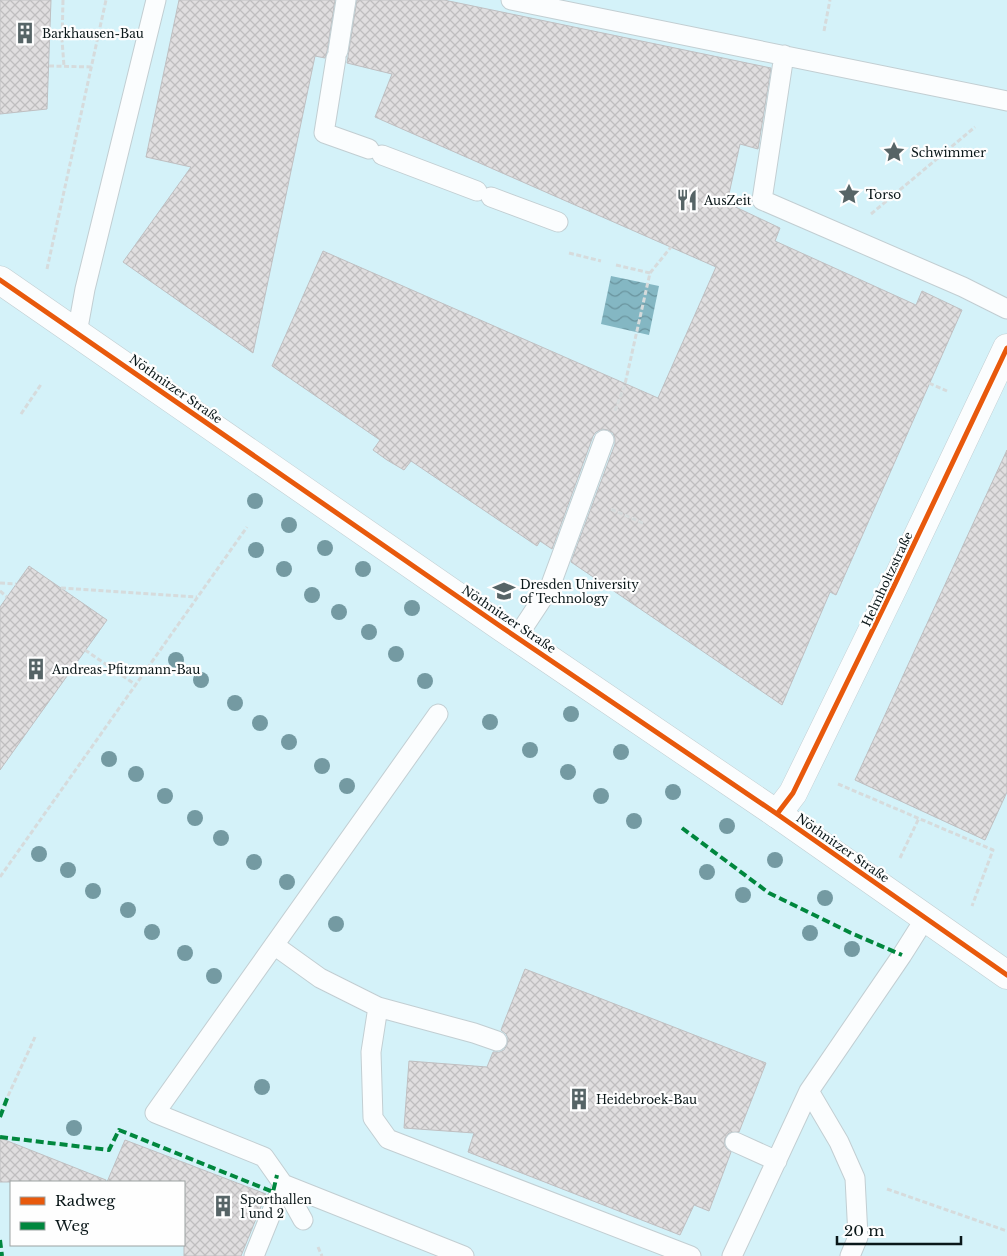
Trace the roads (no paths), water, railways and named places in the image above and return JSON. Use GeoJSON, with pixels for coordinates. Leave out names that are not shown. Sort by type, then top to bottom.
{"type":"FeatureCollection","features":[{"type":"Feature","properties":{"kind":"street","name":"Nöthnitzer Straße"},"geometry":{"type":"LineString","coordinates":[[0,280],[1006,972]]}},
{"type":"Feature","properties":{"kind":"street","name":"Helmholtzstraße"},"geometry":{"type":"LineString","coordinates":[[778,814],[793,793],[867,643],[1007,348]]}},
{"type":"Feature","properties":{"kind":"lane"},"geometry":{"type":"LineString","coordinates":[[77,333],[85,288],[156,0]]}},
{"type":"Feature","properties":{"kind":"lane"},"geometry":{"type":"LineString","coordinates":[[346,0],[324,133],[558,222]]}},
{"type":"Feature","properties":{"kind":"lane"},"geometry":{"type":"LineString","coordinates":[[511,0],[1007,101]]}},
{"type":"Feature","properties":{"kind":"lane"},"geometry":{"type":"LineString","coordinates":[[784,55],[762,200],[963,287],[1007,309]]}},
{"type":"Feature","properties":{"kind":"lane"},"geometry":{"type":"LineString","coordinates":[[517,637],[550,587],[604,440]]}},
{"type":"Feature","properties":{"kind":"lane"},"geometry":{"type":"LineString","coordinates":[[303,1220],[283,1184],[264,1157],[155,1113],[438,714]]}},
{"type":"Feature","properties":{"kind":"lane"},"geometry":{"type":"LineString","coordinates":[[732,1256],[809,1091],[926,917]]}},
{"type":"Feature","properties":{"kind":"lane"},"geometry":{"type":"LineString","coordinates":[[274,945],[320,978],[378,1007],[497,1040]]}},
{"type":"Feature","properties":{"kind":"lane"},"geometry":{"type":"LineString","coordinates":[[378,1007],[371,1052],[373,1118],[388,1139],[691,1256]]}},
{"type":"Feature","properties":{"kind":"lane"},"geometry":{"type":"LineString","coordinates":[[809,1091],[838,1142],[855,1178],[858,1237],[850,1256]]}},
{"type":"Feature","properties":{"kind":"lane"},"geometry":{"type":"LineString","coordinates":[[735,1142],[777,1161]]}},
{"type":"Feature","properties":{"kind":"lane"},"geometry":{"type":"LineString","coordinates":[[254,1256],[283,1184]]}},
{"type":"Feature","properties":{"kind":"lane"},"geometry":{"type":"LineString","coordinates":[[283,1184],[464,1256]]}},
{"type":"Feature","properties":{"kind":"water"},"geometry":{"type":"Polygon","coordinates":[[[611,276],[659,286],[649,335],[601,324],[611,276]]]}},
{"type":"Feature","properties":{"kind":"place","name":"Barkhausen-Bau"},"geometry":{"type":"Point","coordinates":[25,33]}},
{"type":"Feature","properties":{"kind":"place","name":"Schwimmer"},"geometry":{"type":"Point","coordinates":[894,152]}},
{"type":"Feature","properties":{"kind":"place","name":"Torso"},"geometry":{"type":"Point","coordinates":[849,194]}},
{"type":"Feature","properties":{"kind":"place","name":"AusZeit"},"geometry":{"type":"Point","coordinates":[687,200]}},
{"type":"Feature","properties":{"kind":"place","name":"Dresden University of Technology"},"geometry":{"type":"Point","coordinates":[504,591]}},
{"type":"Feature","properties":{"kind":"place","name":"Andreas-Pfitzmann-Bau"},"geometry":{"type":"Point","coordinates":[36,669]}},
{"type":"Feature","properties":{"kind":"place","name":"Heidebroek-Bau"},"geometry":{"type":"Point","coordinates":[579,1099]}},
{"type":"Feature","properties":{"kind":"place","name":"Sporthallen 1 und 2"},"geometry":{"type":"Point","coordinates":[223,1206]}}]}
